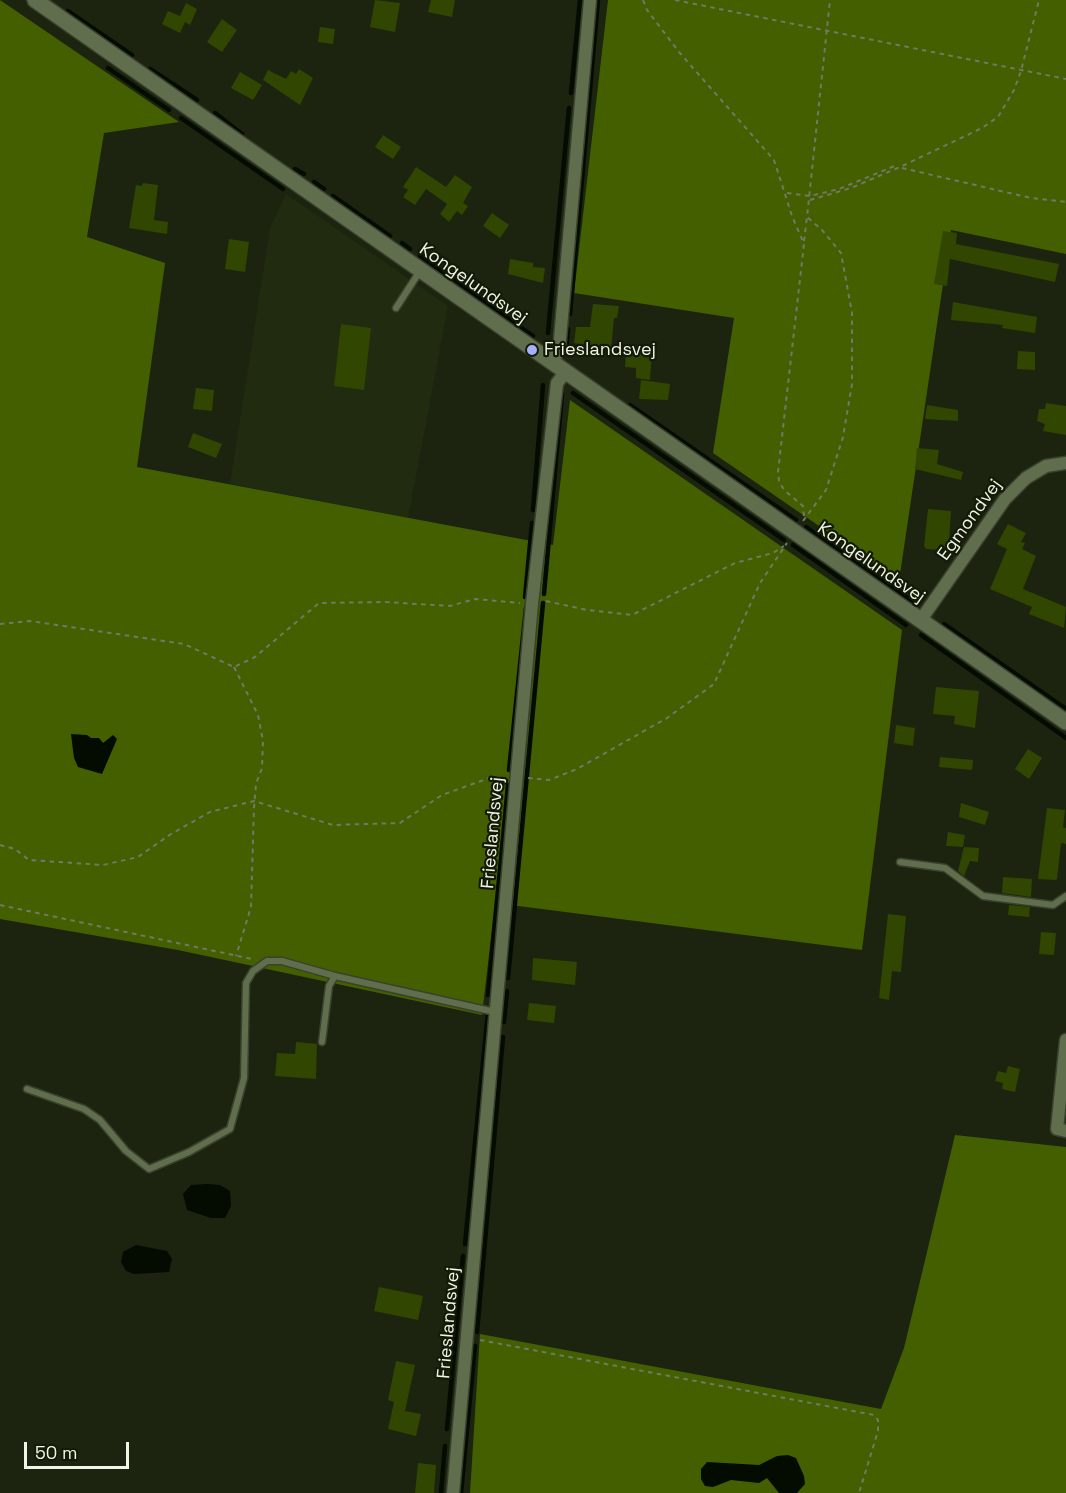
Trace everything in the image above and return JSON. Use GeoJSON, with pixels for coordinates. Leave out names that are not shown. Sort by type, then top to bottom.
{"type":"FeatureCollection","features":[{"type":"Feature","properties":{"kind":"street","name":"Kongelundsvej"},"geometry":{"type":"LineString","coordinates":[[35,0],[1066,722]]}},
{"type":"Feature","properties":{"kind":"street"},"geometry":{"type":"LineString","coordinates":[[551,363],[559,350],[590,0]]}},
{"type":"Feature","properties":{"kind":"street","name":"Frieslandsvej"},"geometry":{"type":"LineString","coordinates":[[453,1493],[532,604],[557,383],[565,373]]}},
{"type":"Feature","properties":{"kind":"street","name":"Egmondvej"},"geometry":{"type":"LineString","coordinates":[[920,621],[1005,499],[1026,478],[1046,466],[1066,463]]}},
{"type":"Feature","properties":{"kind":"street"},"geometry":{"type":"LineString","coordinates":[[1062,1130],[1066,1040]]}},
{"type":"Feature","properties":{"kind":"lane"},"geometry":{"type":"LineString","coordinates":[[396,308],[420,271]]}},
{"type":"Feature","properties":{"kind":"lane"},"geometry":{"type":"LineString","coordinates":[[900,862],[945,868],[983,896],[1053,905],[1066,896]]}},
{"type":"Feature","properties":{"kind":"lane"},"geometry":{"type":"LineString","coordinates":[[27,1089],[84,1109],[100,1120],[126,1151],[149,1169],[189,1152],[230,1129],[244,1078],[246,983],[253,971],[267,961],[282,961],[335,976],[495,1012]]}},
{"type":"Feature","properties":{"kind":"lane"},"geometry":{"type":"LineString","coordinates":[[322,1042],[329,986],[335,976]]}},
{"type":"Feature","properties":{"kind":"path"},"geometry":{"type":"LineString","coordinates":[[643,0],[647,10],[679,52],[774,160],[787,193],[792,216],[804,244]]}},
{"type":"Feature","properties":{"kind":"path"},"geometry":{"type":"LineString","coordinates":[[675,0],[1066,79]]}},
{"type":"Feature","properties":{"kind":"path"},"geometry":{"type":"LineString","coordinates":[[532,779],[549,780],[577,769],[668,718],[714,684],[760,583],[804,518],[803,506],[784,490],[778,472],[810,198],[830,0]]}},
{"type":"Feature","properties":{"kind":"path"},"geometry":{"type":"LineString","coordinates":[[787,193],[810,198],[851,188],[982,128],[998,117],[1014,90],[1021,71],[1039,0]]}},
{"type":"Feature","properties":{"kind":"path"},"geometry":{"type":"LineString","coordinates":[[898,166],[1010,193],[1066,202]]}},
{"type":"Feature","properties":{"kind":"path"},"geometry":{"type":"LineString","coordinates":[[234,667],[255,657],[319,603],[385,602],[450,606],[475,598],[532,604],[552,601],[587,610],[632,615],[735,563],[773,553],[785,546],[826,490],[843,437],[852,384],[852,313],[841,254],[822,230],[807,218]]}},
{"type":"Feature","properties":{"kind":"path"},"geometry":{"type":"LineString","coordinates":[[0,624],[30,621],[184,644],[234,667],[258,715],[263,741],[262,768],[256,784],[254,801],[251,907],[236,956]]}},
{"type":"Feature","properties":{"kind":"path"},"geometry":{"type":"LineString","coordinates":[[0,845],[15,849],[29,860],[103,865],[138,857],[171,834],[210,812],[254,801],[333,825],[400,824],[442,795],[492,777],[516,778]]}},
{"type":"Feature","properties":{"kind":"path"},"geometry":{"type":"LineString","coordinates":[[0,905],[267,961]]}},
{"type":"Feature","properties":{"kind":"path"},"geometry":{"type":"LineString","coordinates":[[466,1337],[874,1414],[878,1420],[878,1431],[859,1493]]}},
{"type":"Feature","properties":{"kind":"shaded area"},"geometry":{"type":"Polygon","coordinates":[[[286,194],[448,306],[408,518],[230,484],[270,228],[286,194]]]}},
{"type":"Feature","properties":{"kind":"shaded area"},"geometry":{"type":"Polygon","coordinates":[[[71,734],[99,738],[103,743],[113,735],[117,739],[102,774],[78,767],[74,758],[71,734]]]}},
{"type":"Feature","properties":{"kind":"shaded area"},"geometry":{"type":"Polygon","coordinates":[[[191,1185],[220,1185],[230,1191],[231,1206],[225,1218],[211,1218],[187,1210],[183,1194],[191,1185]]]}},
{"type":"Feature","properties":{"kind":"shaded area"},"geometry":{"type":"Polygon","coordinates":[[[136,1245],[167,1251],[172,1259],[169,1272],[134,1274],[126,1271],[121,1262],[123,1252],[136,1245]]]}},
{"type":"Feature","properties":{"kind":"shaded area"},"geometry":{"type":"Polygon","coordinates":[[[788,1455],[796,1458],[804,1476],[805,1484],[797,1493],[779,1493],[767,1478],[759,1483],[731,1480],[713,1487],[705,1486],[701,1479],[701,1469],[707,1462],[759,1465],[777,1456],[788,1455]]]}},
{"type":"Feature","properties":{"kind":"green space"},"geometry":{"type":"Polygon","coordinates":[[[0,0],[179,122],[104,133],[87,237],[165,263],[137,467],[553,545],[570,400],[902,630],[862,950],[495,903],[482,1015],[178,950],[0,919],[0,0]]]}},
{"type":"Feature","properties":{"kind":"green space"},"geometry":{"type":"Polygon","coordinates":[[[608,0],[1066,0],[1066,254],[951,230],[899,581],[713,453],[734,318],[574,293],[608,0]]]}},
{"type":"Feature","properties":{"kind":"green space"},"geometry":{"type":"Polygon","coordinates":[[[955,1135],[1066,1147],[1066,1493],[470,1493],[480,1334],[881,1409],[904,1348],[955,1135]]]}},
{"type":"Feature","properties":{"kind":"building"},"geometry":{"type":"Polygon","coordinates":[[[375,0],[400,3],[395,32],[370,27],[375,0]]]}},
{"type":"Feature","properties":{"kind":"building"},"geometry":{"type":"Polygon","coordinates":[[[431,0],[455,0],[452,17],[428,12],[431,0]]]}},
{"type":"Feature","properties":{"kind":"building"},"geometry":{"type":"Polygon","coordinates":[[[186,3],[197,9],[190,25],[185,22],[180,33],[162,24],[168,11],[180,16],[186,3]]]}},
{"type":"Feature","properties":{"kind":"building"},"geometry":{"type":"Polygon","coordinates":[[[222,19],[237,30],[222,52],[207,42],[222,19]]]}},
{"type":"Feature","properties":{"kind":"building"},"geometry":{"type":"Polygon","coordinates":[[[320,27],[335,29],[333,44],[318,42],[320,27]]]}},
{"type":"Feature","properties":{"kind":"building"},"geometry":{"type":"Polygon","coordinates":[[[299,69],[313,78],[300,105],[263,80],[268,70],[286,79],[291,71],[296,74],[299,69]]]}},
{"type":"Feature","properties":{"kind":"building"},"geometry":{"type":"Polygon","coordinates":[[[240,72],[262,85],[253,100],[231,88],[240,72]]]}},
{"type":"Feature","properties":{"kind":"building"},"geometry":{"type":"Polygon","coordinates":[[[383,135],[401,147],[393,159],[375,147],[383,135]]]}},
{"type":"Feature","properties":{"kind":"building"},"geometry":{"type":"Polygon","coordinates":[[[416,167],[446,187],[455,175],[472,187],[463,203],[468,206],[462,215],[457,211],[449,222],[440,214],[447,204],[426,189],[415,205],[403,197],[408,190],[403,187],[416,167]]]}},
{"type":"Feature","properties":{"kind":"building"},"geometry":{"type":"Polygon","coordinates":[[[143,183],[158,185],[154,220],[168,222],[167,234],[129,228],[136,185],[142,186],[143,183]]]}},
{"type":"Feature","properties":{"kind":"building"},"geometry":{"type":"Polygon","coordinates":[[[492,213],[509,225],[500,238],[483,226],[492,213]]]}},
{"type":"Feature","properties":{"kind":"building"},"geometry":{"type":"Polygon","coordinates":[[[943,231],[957,233],[956,244],[1059,264],[1055,282],[950,259],[947,286],[934,284],[943,231]]]}},
{"type":"Feature","properties":{"kind":"building"},"geometry":{"type":"Polygon","coordinates":[[[229,239],[249,242],[245,272],[225,269],[229,239]]]}},
{"type":"Feature","properties":{"kind":"building"},"geometry":{"type":"Polygon","coordinates":[[[510,259],[533,263],[533,267],[545,268],[543,283],[508,274],[510,259]]]}},
{"type":"Feature","properties":{"kind":"building"},"geometry":{"type":"Polygon","coordinates":[[[953,302],[1037,317],[1035,333],[1002,328],[1003,325],[951,320],[953,302]]]}},
{"type":"Feature","properties":{"kind":"building"},"geometry":{"type":"Polygon","coordinates":[[[593,304],[619,306],[617,318],[614,318],[611,349],[574,343],[576,327],[590,327],[593,304]]]}},
{"type":"Feature","properties":{"kind":"building"},"geometry":{"type":"Polygon","coordinates":[[[341,324],[371,328],[364,390],[334,386],[341,324]]]}},
{"type":"Feature","properties":{"kind":"building"},"geometry":{"type":"Polygon","coordinates":[[[636,350],[652,352],[650,380],[636,378],[636,368],[625,367],[626,353],[636,354],[636,350]]]}},
{"type":"Feature","properties":{"kind":"building"},"geometry":{"type":"Polygon","coordinates":[[[1018,351],[1035,352],[1035,370],[1017,369],[1018,351]]]}},
{"type":"Feature","properties":{"kind":"building"},"geometry":{"type":"Polygon","coordinates":[[[641,380],[670,384],[668,400],[639,399],[641,380]]]}},
{"type":"Feature","properties":{"kind":"building"},"geometry":{"type":"Polygon","coordinates":[[[196,388],[214,390],[212,411],[193,409],[196,388]]]}},
{"type":"Feature","properties":{"kind":"building"},"geometry":{"type":"Polygon","coordinates":[[[1046,403],[1066,406],[1066,435],[1043,431],[1045,424],[1037,421],[1039,409],[1045,409],[1046,403]]]}},
{"type":"Feature","properties":{"kind":"building"},"geometry":{"type":"Polygon","coordinates":[[[927,405],[958,410],[958,421],[925,419],[927,405]]]}},
{"type":"Feature","properties":{"kind":"building"},"geometry":{"type":"Polygon","coordinates":[[[193,433],[222,444],[216,458],[188,447],[193,433]]]}},
{"type":"Feature","properties":{"kind":"building"},"geometry":{"type":"Polygon","coordinates":[[[917,448],[939,450],[937,464],[963,472],[961,480],[915,469],[917,448]]]}},
{"type":"Feature","properties":{"kind":"building"},"geometry":{"type":"Polygon","coordinates":[[[928,509],[951,511],[949,542],[946,542],[945,550],[926,549],[924,546],[928,509]]]}},
{"type":"Feature","properties":{"kind":"building"},"geometry":{"type":"Polygon","coordinates":[[[1008,524],[1026,533],[1021,542],[1025,543],[1022,549],[1036,556],[1023,589],[1066,607],[1064,628],[1029,614],[1032,607],[990,589],[1007,549],[997,544],[1008,524]]]}},
{"type":"Feature","properties":{"kind":"building"},"geometry":{"type":"Polygon","coordinates":[[[936,687],[979,691],[975,728],[954,724],[955,716],[933,714],[936,687]]]}},
{"type":"Feature","properties":{"kind":"building"},"geometry":{"type":"Polygon","coordinates":[[[896,725],[915,728],[913,746],[894,743],[896,725]]]}},
{"type":"Feature","properties":{"kind":"building"},"geometry":{"type":"Polygon","coordinates":[[[1028,749],[1042,758],[1029,779],[1015,769],[1028,749]]]}},
{"type":"Feature","properties":{"kind":"building"},"geometry":{"type":"Polygon","coordinates":[[[940,757],[973,760],[972,770],[939,767],[940,757]]]}},
{"type":"Feature","properties":{"kind":"building"},"geometry":{"type":"Polygon","coordinates":[[[961,803],[989,812],[985,825],[959,817],[961,803]]]}},
{"type":"Feature","properties":{"kind":"building"},"geometry":{"type":"Polygon","coordinates":[[[1047,808],[1065,810],[1063,827],[1066,828],[1066,844],[1061,843],[1057,879],[1055,880],[1038,879],[1047,808]]]}},
{"type":"Feature","properties":{"kind":"building"},"geometry":{"type":"Polygon","coordinates":[[[948,832],[965,835],[963,847],[946,846],[948,832]]]}},
{"type":"Feature","properties":{"kind":"building"},"geometry":{"type":"Polygon","coordinates":[[[964,847],[979,848],[978,862],[970,861],[964,876],[958,871],[964,847]]]}},
{"type":"Feature","properties":{"kind":"building"},"geometry":{"type":"Polygon","coordinates":[[[1003,877],[1032,879],[1031,897],[1002,893],[1003,877]]]}},
{"type":"Feature","properties":{"kind":"building"},"geometry":{"type":"Polygon","coordinates":[[[1009,905],[1030,907],[1029,917],[1008,915],[1009,905]]]}},
{"type":"Feature","properties":{"kind":"building"},"geometry":{"type":"Polygon","coordinates":[[[888,914],[906,916],[901,972],[892,971],[889,1000],[879,998],[888,914]]]}},
{"type":"Feature","properties":{"kind":"building"},"geometry":{"type":"Polygon","coordinates":[[[1041,932],[1056,933],[1054,955],[1039,954],[1041,932]]]}},
{"type":"Feature","properties":{"kind":"building"},"geometry":{"type":"Polygon","coordinates":[[[533,958],[577,962],[575,985],[532,980],[533,958]]]}},
{"type":"Feature","properties":{"kind":"building"},"geometry":{"type":"Polygon","coordinates":[[[529,1003],[556,1006],[554,1023],[527,1020],[529,1003]]]}},
{"type":"Feature","properties":{"kind":"building"},"geometry":{"type":"Polygon","coordinates":[[[296,1042],[317,1044],[316,1079],[275,1076],[277,1053],[295,1054],[296,1042]]]}},
{"type":"Feature","properties":{"kind":"building"},"geometry":{"type":"Polygon","coordinates":[[[1008,1066],[1020,1069],[1015,1092],[1002,1089],[1003,1083],[995,1081],[998,1071],[1006,1073],[1008,1066]]]}},
{"type":"Feature","properties":{"kind":"building"},"geometry":{"type":"Polygon","coordinates":[[[379,1287],[423,1296],[418,1320],[374,1311],[379,1287]]]}},
{"type":"Feature","properties":{"kind":"building"},"geometry":{"type":"Polygon","coordinates":[[[396,1361],[415,1365],[405,1411],[421,1414],[416,1436],[388,1429],[394,1402],[388,1400],[396,1361]]]}},
{"type":"Feature","properties":{"kind":"building"},"geometry":{"type":"Polygon","coordinates":[[[418,1463],[436,1465],[434,1493],[415,1493],[418,1463]]]}},
{"type":"Feature","properties":{"kind":"waterway"},"geometry":{"type":"LineString","coordinates":[[571,93],[580,0]]}},
{"type":"Feature","properties":{"kind":"waterway"},"geometry":{"type":"LineString","coordinates":[[570,314],[598,0]]}},
{"type":"Feature","properties":{"kind":"waterway"},"geometry":{"type":"LineString","coordinates":[[68,11],[132,55]]}},
{"type":"Feature","properties":{"kind":"waterway"},"geometry":{"type":"LineString","coordinates":[[108,68],[169,110]]}},
{"type":"Feature","properties":{"kind":"waterway"},"geometry":{"type":"LineString","coordinates":[[150,69],[197,100]]}},
{"type":"Feature","properties":{"kind":"waterway"},"geometry":{"type":"LineString","coordinates":[[548,333],[569,108]]}},
{"type":"Feature","properties":{"kind":"waterway"},"geometry":{"type":"LineString","coordinates":[[215,113],[242,134]]}},
{"type":"Feature","properties":{"kind":"waterway"},"geometry":{"type":"LineString","coordinates":[[181,118],[283,189]]}},
{"type":"Feature","properties":{"kind":"waterway"},"geometry":{"type":"LineString","coordinates":[[295,169],[304,174]]}},
{"type":"Feature","properties":{"kind":"waterway"},"geometry":{"type":"LineString","coordinates":[[314,182],[324,189]]}},
{"type":"Feature","properties":{"kind":"waterway"},"geometry":{"type":"LineString","coordinates":[[333,196],[390,236]]}},
{"type":"Feature","properties":{"kind":"waterway"},"geometry":{"type":"LineString","coordinates":[[402,243],[410,249]]}},
{"type":"Feature","properties":{"kind":"waterway"},"geometry":{"type":"LineString","coordinates":[[420,256],[533,336]]}},
{"type":"Feature","properties":{"kind":"waterway"},"geometry":{"type":"LineString","coordinates":[[566,350],[568,329]]}},
{"type":"Feature","properties":{"kind":"waterway"},"geometry":{"type":"LineString","coordinates":[[533,510],[543,385]]}},
{"type":"Feature","properties":{"kind":"waterway"},"geometry":{"type":"LineString","coordinates":[[573,393],[784,540]]}},
{"type":"Feature","properties":{"kind":"waterway"},"geometry":{"type":"LineString","coordinates":[[544,594],[562,394]]}},
{"type":"Feature","properties":{"kind":"waterway"},"geometry":{"type":"LineString","coordinates":[[630,405],[796,520]]}},
{"type":"Feature","properties":{"kind":"waterway"},"geometry":{"type":"LineString","coordinates":[[525,597],[532,523]]}},
{"type":"Feature","properties":{"kind":"waterway"},"geometry":{"type":"LineString","coordinates":[[806,527],[913,602]]}},
{"type":"Feature","properties":{"kind":"waterway"},"geometry":{"type":"LineString","coordinates":[[793,545],[906,625]]}},
{"type":"Feature","properties":{"kind":"waterway"},"geometry":{"type":"LineString","coordinates":[[508,978],[543,603]]}},
{"type":"Feature","properties":{"kind":"waterway"},"geometry":{"type":"LineString","coordinates":[[509,770],[526,608]]}},
{"type":"Feature","properties":{"kind":"waterway"},"geometry":{"type":"LineString","coordinates":[[944,624],[1066,709]]}},
{"type":"Feature","properties":{"kind":"waterway"},"geometry":{"type":"LineString","coordinates":[[921,635],[1066,738]]}},
{"type":"Feature","properties":{"kind":"waterway"},"geometry":{"type":"LineString","coordinates":[[488,995],[508,785]]}},
{"type":"Feature","properties":{"kind":"waterway"},"geometry":{"type":"LineString","coordinates":[[504,1022],[507,991]]}},
{"type":"Feature","properties":{"kind":"waterway"},"geometry":{"type":"LineString","coordinates":[[465,1244],[488,1012]]}},
{"type":"Feature","properties":{"kind":"waterway"},"geometry":{"type":"LineString","coordinates":[[477,1332],[503,1037]]}},
{"type":"Feature","properties":{"kind":"waterway"},"geometry":{"type":"LineString","coordinates":[[447,1429],[463,1256]]}},
{"type":"Feature","properties":{"kind":"waterway"},"geometry":{"type":"LineString","coordinates":[[461,1493],[475,1346]]}},
{"type":"Feature","properties":{"kind":"waterway"},"geometry":{"type":"LineString","coordinates":[[441,1493],[445,1446]]}},
{"type":"Feature","properties":{"kind":"place","name":"Frieslandsvej"},"geometry":{"type":"Point","coordinates":[532,350]}}]}
